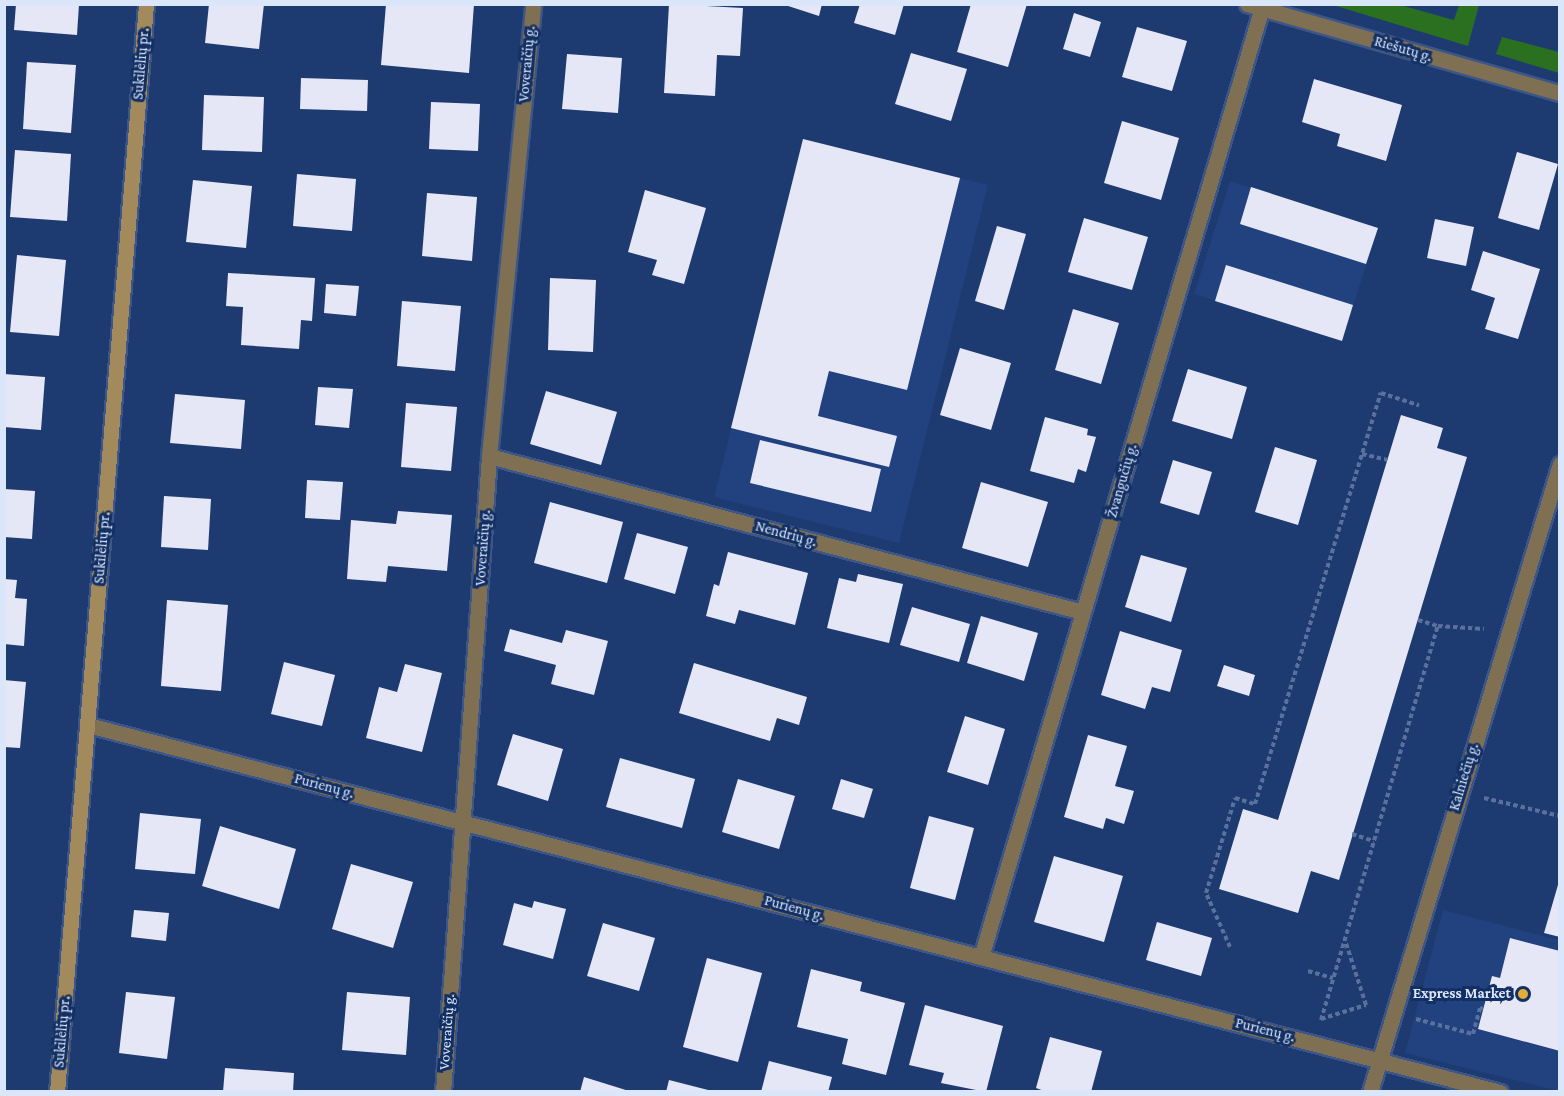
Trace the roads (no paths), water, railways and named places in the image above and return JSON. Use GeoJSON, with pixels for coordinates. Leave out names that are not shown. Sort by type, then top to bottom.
{"type":"FeatureCollection","features":[{"type":"Feature","properties":{"kind":"main road","name":"Sukilėlių pr."},"geometry":{"type":"LineString","coordinates":[[57,1092],[146,4]]}},
{"type":"Feature","properties":{"kind":"street","name":"Voveraičių g."},"geometry":{"type":"LineString","coordinates":[[443,1092],[489,456],[533,4]]}},
{"type":"Feature","properties":{"kind":"street","name":"Riešutų g."},"geometry":{"type":"LineString","coordinates":[[1257,6],[1560,93]]}},
{"type":"Feature","properties":{"kind":"street","name":"Žvangučių g."},"geometry":{"type":"LineString","coordinates":[[981,957],[1257,6]]}},
{"type":"Feature","properties":{"kind":"street","name":"Nendrių g."},"geometry":{"type":"LineString","coordinates":[[489,456],[1083,612]]}},
{"type":"Feature","properties":{"kind":"street","name":"Kalniečių g."},"geometry":{"type":"LineString","coordinates":[[1370,1092],[1560,464]]}},
{"type":"Feature","properties":{"kind":"street","name":"Purienų g."},"geometry":{"type":"LineString","coordinates":[[88,725],[1500,1092]]}},
{"type":"Feature","properties":{"kind":"place","name":"Express Market"},"geometry":{"type":"Point","coordinates":[1523,994]}}]}
